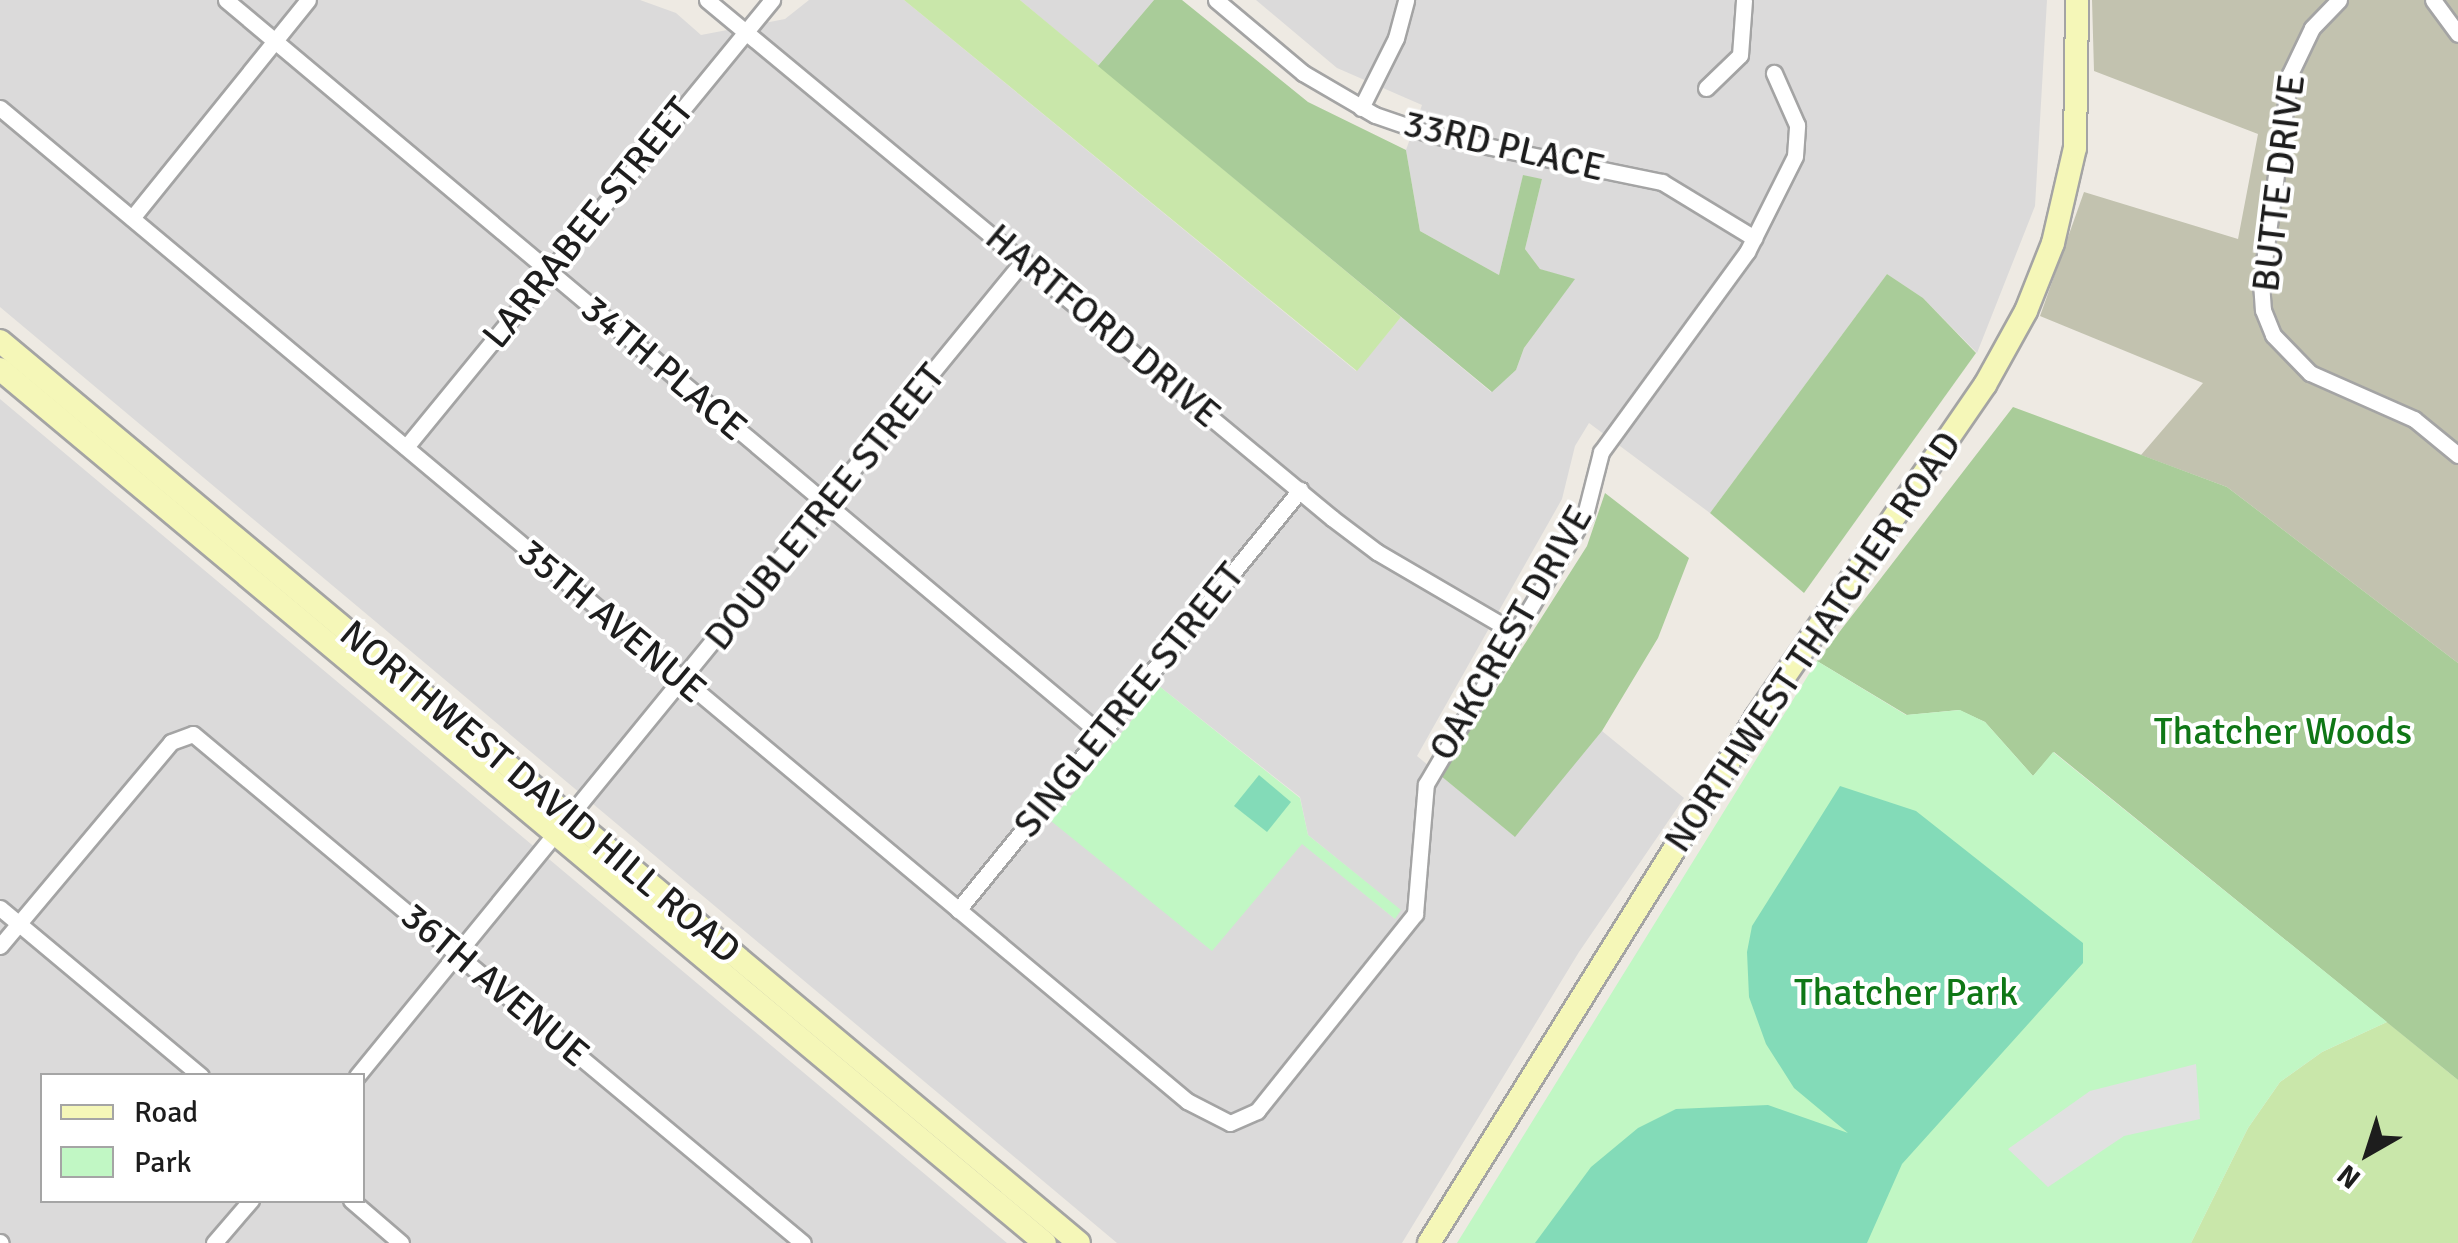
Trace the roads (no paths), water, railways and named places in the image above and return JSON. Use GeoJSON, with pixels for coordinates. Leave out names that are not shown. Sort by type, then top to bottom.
{"type":"FeatureCollection","features":[{"type":"Feature","properties":{"kind":"street","name":"34TH PLACE"},"geometry":{"type":"LineString","coordinates":[[226,0],[1102,735]]}},
{"type":"Feature","properties":{"kind":"street"},"geometry":{"type":"LineString","coordinates":[[132,218],[308,0]]}},
{"type":"Feature","properties":{"kind":"street","name":"HARTFORD DRIVE"},"geometry":{"type":"LineString","coordinates":[[707,0],[1377,552],[1514,632]]}},
{"type":"Feature","properties":{"kind":"street","name":"LARRABEE STREET"},"geometry":{"type":"LineString","coordinates":[[406,447],[772,0]]}},
{"type":"Feature","properties":{"kind":"street","name":"33RD PLACE"},"geometry":{"type":"LineString","coordinates":[[1216,0],[1303,72],[1361,108],[1433,135],[1662,182],[1754,238]]}},
{"type":"Feature","properties":{"kind":"street"},"geometry":{"type":"LineString","coordinates":[[1361,108],[1396,38],[1406,0]]}},
{"type":"Feature","properties":{"kind":"street"},"geometry":{"type":"LineString","coordinates":[[1706,88],[1740,55],[1744,0]]}},
{"type":"Feature","properties":{"kind":"street","name":"NORTHWEST THATCHER ROAD"},"geometry":{"type":"LineString","coordinates":[[1430,1243],[1756,718],[1944,447],[2026,311],[2053,243],[2075,148],[2078,0]]}},
{"type":"Feature","properties":{"kind":"street","name":"BUTTE DRIVE"},"geometry":{"type":"LineString","coordinates":[[2339,0],[2312,28],[2290,74],[2260,282],[2263,310],[2272,335],[2310,373],[2414,419],[2458,455]]}},
{"type":"Feature","properties":{"kind":"street"},"geometry":{"type":"LineString","coordinates":[[2433,0],[2458,34]]}},
{"type":"Feature","properties":{"kind":"street","name":"OAKCREST DRIVE"},"geometry":{"type":"LineString","coordinates":[[1230,1123],[1257,1111],[1414,914],[1422,792],[1585,515],[1600,452],[1754,238],[1796,156],[1797,125],[1774,73]]}},
{"type":"Feature","properties":{"kind":"street","name":"35TH AVENUE"},"geometry":{"type":"LineString","coordinates":[[0,108],[1199,1110],[1230,1123]]}},
{"type":"Feature","properties":{"kind":"street","name":"DOUBLETREE STREET"},"geometry":{"type":"LineString","coordinates":[[360,1073],[565,828],[1024,260]]}},
{"type":"Feature","properties":{"kind":"street","name":"NORTHWEST DAVID HILL ROAD"},"geometry":{"type":"LineString","coordinates":[[0,341],[1045,1243]]}},
{"type":"Feature","properties":{"kind":"street","name":"NORTHWEST DAVID HILL ROAD"},"geometry":{"type":"LineString","coordinates":[[0,370],[1079,1243]]}},
{"type":"Feature","properties":{"kind":"street","name":"SINGLETREE STREET"},"geometry":{"type":"LineString","coordinates":[[958,910],[1300,490]]}},
{"type":"Feature","properties":{"kind":"street","name":"36TH AVENUE"},"geometry":{"type":"LineString","coordinates":[[19,924],[186,732],[212,746],[803,1243]]}},
{"type":"Feature","properties":{"kind":"street"},"geometry":{"type":"LineString","coordinates":[[0,908],[197,1073]]}},
{"type":"Feature","properties":{"kind":"street"},"geometry":{"type":"LineString","coordinates":[[0,946],[19,924]]}},
{"type":"Feature","properties":{"kind":"street"},"geometry":{"type":"LineString","coordinates":[[214,1243],[248,1203]]}},
{"type":"Feature","properties":{"kind":"street"},"geometry":{"type":"LineString","coordinates":[[354,1203],[401,1243]]}},
{"type":"Feature","properties":{"kind":"park label","name":"Thatcher Woods"},"geometry":{"type":"Point","coordinates":[2283,732]}},
{"type":"Feature","properties":{"kind":"park label","name":"Thatcher Park"},"geometry":{"type":"Point","coordinates":[1906,993]}}]}
